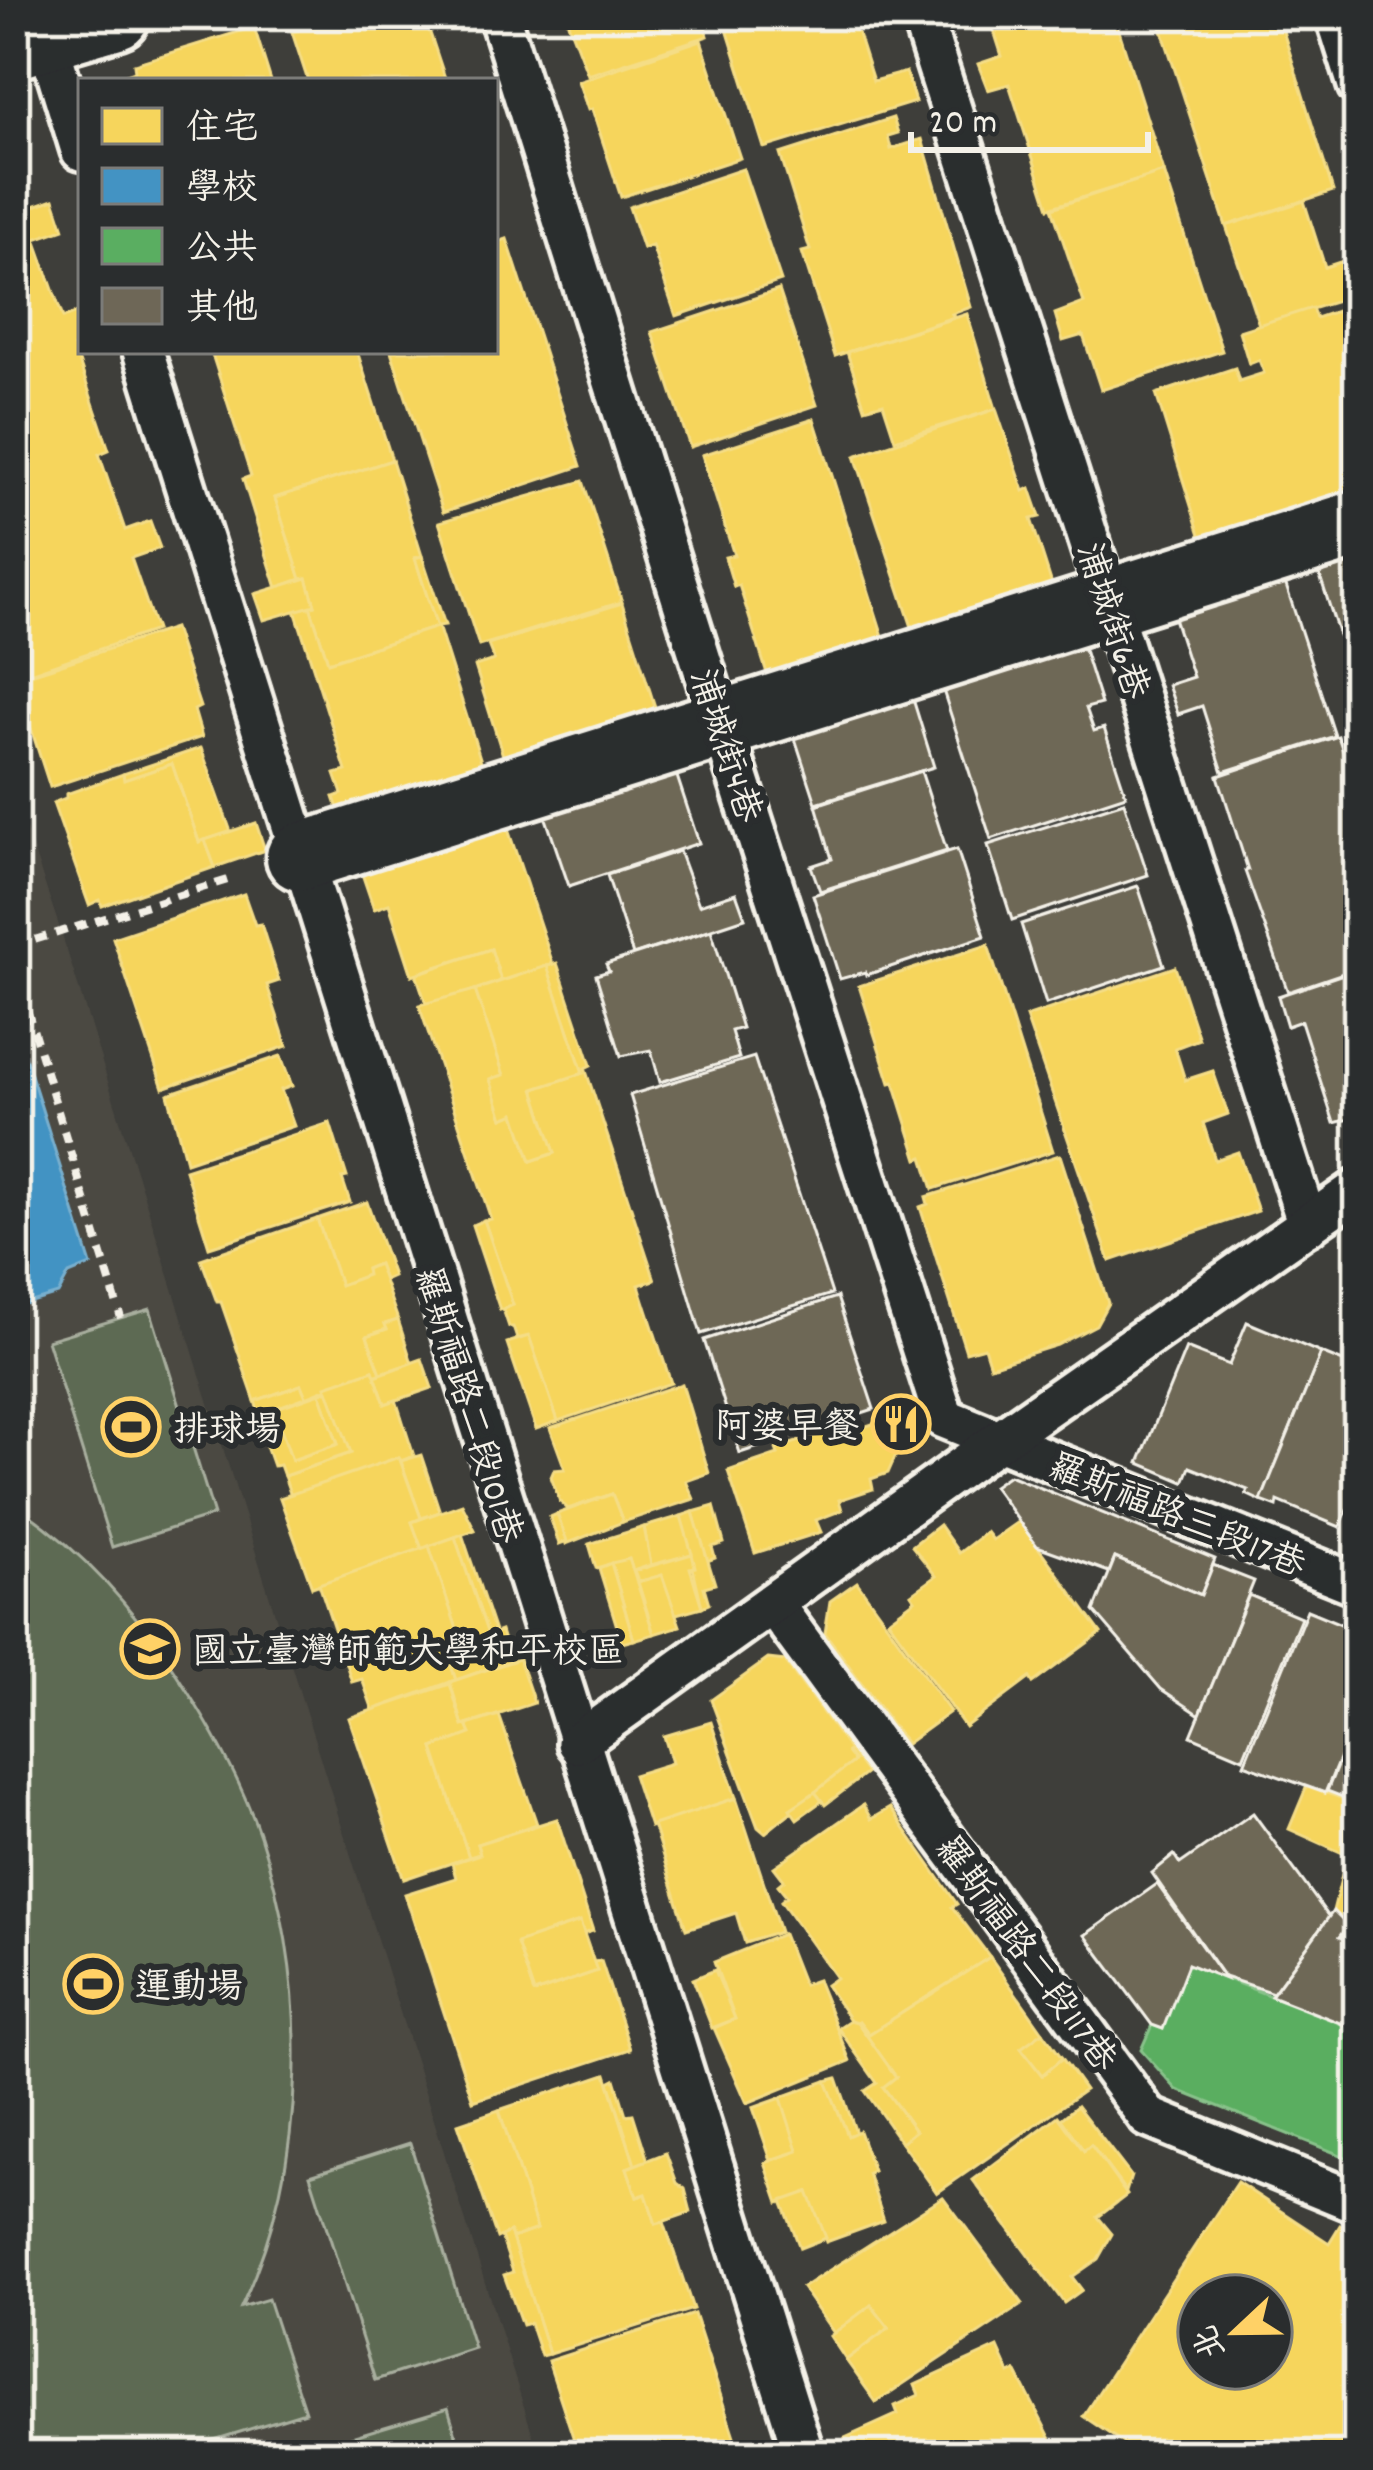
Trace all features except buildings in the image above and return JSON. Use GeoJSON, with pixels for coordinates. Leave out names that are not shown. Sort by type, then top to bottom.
{"type":"FeatureCollection","features":[{"type":"Feature","properties":{"kind":"street"},"geometry":{"type":"LineString","coordinates":[[30,41],[116,15]]}},
{"type":"Feature","properties":{"kind":"street"},"geometry":{"type":"LineString","coordinates":[[301,857],[1358,524]]}},
{"type":"Feature","properties":{"kind":"lane","name":"浦城街4巷"},"geometry":{"type":"LineString","coordinates":[[499,15],[944,1418],[998,1441]]}},
{"type":"Feature","properties":{"kind":"lane","name":"浦城街6巷"},"geometry":{"type":"LineString","coordinates":[[921,15],[1308,1225]]}},
{"type":"Feature","properties":{"kind":"lane"},"geometry":{"type":"LineString","coordinates":[[1336,15],[1358,85]]}},
{"type":"Feature","properties":{"kind":"lane"},"geometry":{"type":"LineString","coordinates":[[30,41],[78,144]]}},
{"type":"Feature","properties":{"kind":"lane","name":"羅斯福路二段101巷"},"geometry":{"type":"LineString","coordinates":[[144,354],[803,2455]]}},
{"type":"Feature","properties":{"kind":"lane"},"geometry":{"type":"LineString","coordinates":[[577,1743],[1358,1190]]}},
{"type":"Feature","properties":{"kind":"lane","name":"羅斯福路三段17巷"},"geometry":{"type":"LineString","coordinates":[[998,1441],[1358,1585]]}},
{"type":"Feature","properties":{"kind":"lane","name":"羅斯福路二段117巷"},"geometry":{"type":"LineString","coordinates":[[773,1604],[1148,2117],[1358,2203]]}},
{"type":"Feature","properties":{"kind":"path"},"geometry":{"type":"LineString","coordinates":[[15,946],[301,857]]}},
{"type":"Feature","properties":{"kind":"path"},"geometry":{"type":"LineString","coordinates":[[15,970],[121,1318]]}},
{"type":"Feature","properties":{"kind":"shaded area","name":"國立臺灣師範大學和平校區"},"geometry":{"type":"Polygon","coordinates":[[[15,796],[61,932],[539,2455],[15,2455],[15,796]]]}},
{"type":"Feature","properties":{"kind":"green space","name":"排球場"},"geometry":{"type":"Polygon","coordinates":[[[150,1309],[214,1515],[112,1547],[47,1340],[150,1309]]]}},
{"type":"Feature","properties":{"kind":"green space"},"geometry":{"type":"Polygon","coordinates":[[[15,1505],[105,1581],[160,1650],[201,1713],[234,1773],[260,1836],[288,1953],[295,2074],[290,2134],[280,2194],[241,2307],[268,2299],[305,2412],[165,2455],[15,2455],[15,1505]]]}},
{"type":"Feature","properties":{"kind":"green space"},"geometry":{"type":"Polygon","coordinates":[[[410,2143],[474,2348],[375,2380],[310,2175],[410,2143]]]}},
{"type":"Feature","properties":{"kind":"green space"},"geometry":{"type":"Polygon","coordinates":[[[448,2408],[462,2455],[291,2455],[448,2408]]]}},
{"type":"Feature","properties":{"kind":"place","name":"阿婆早餐"},"geometry":{"type":"Point","coordinates":[901,1424]}},
{"type":"Feature","properties":{"kind":"place","name":"排球場"},"geometry":{"type":"Point","coordinates":[131,1427]}},
{"type":"Feature","properties":{"kind":"place","name":"國立臺灣師範大學和平校區"},"geometry":{"type":"Point","coordinates":[150,1649]}},
{"type":"Feature","properties":{"kind":"place","name":"運動場"},"geometry":{"type":"Point","coordinates":[93,1984]}}]}
